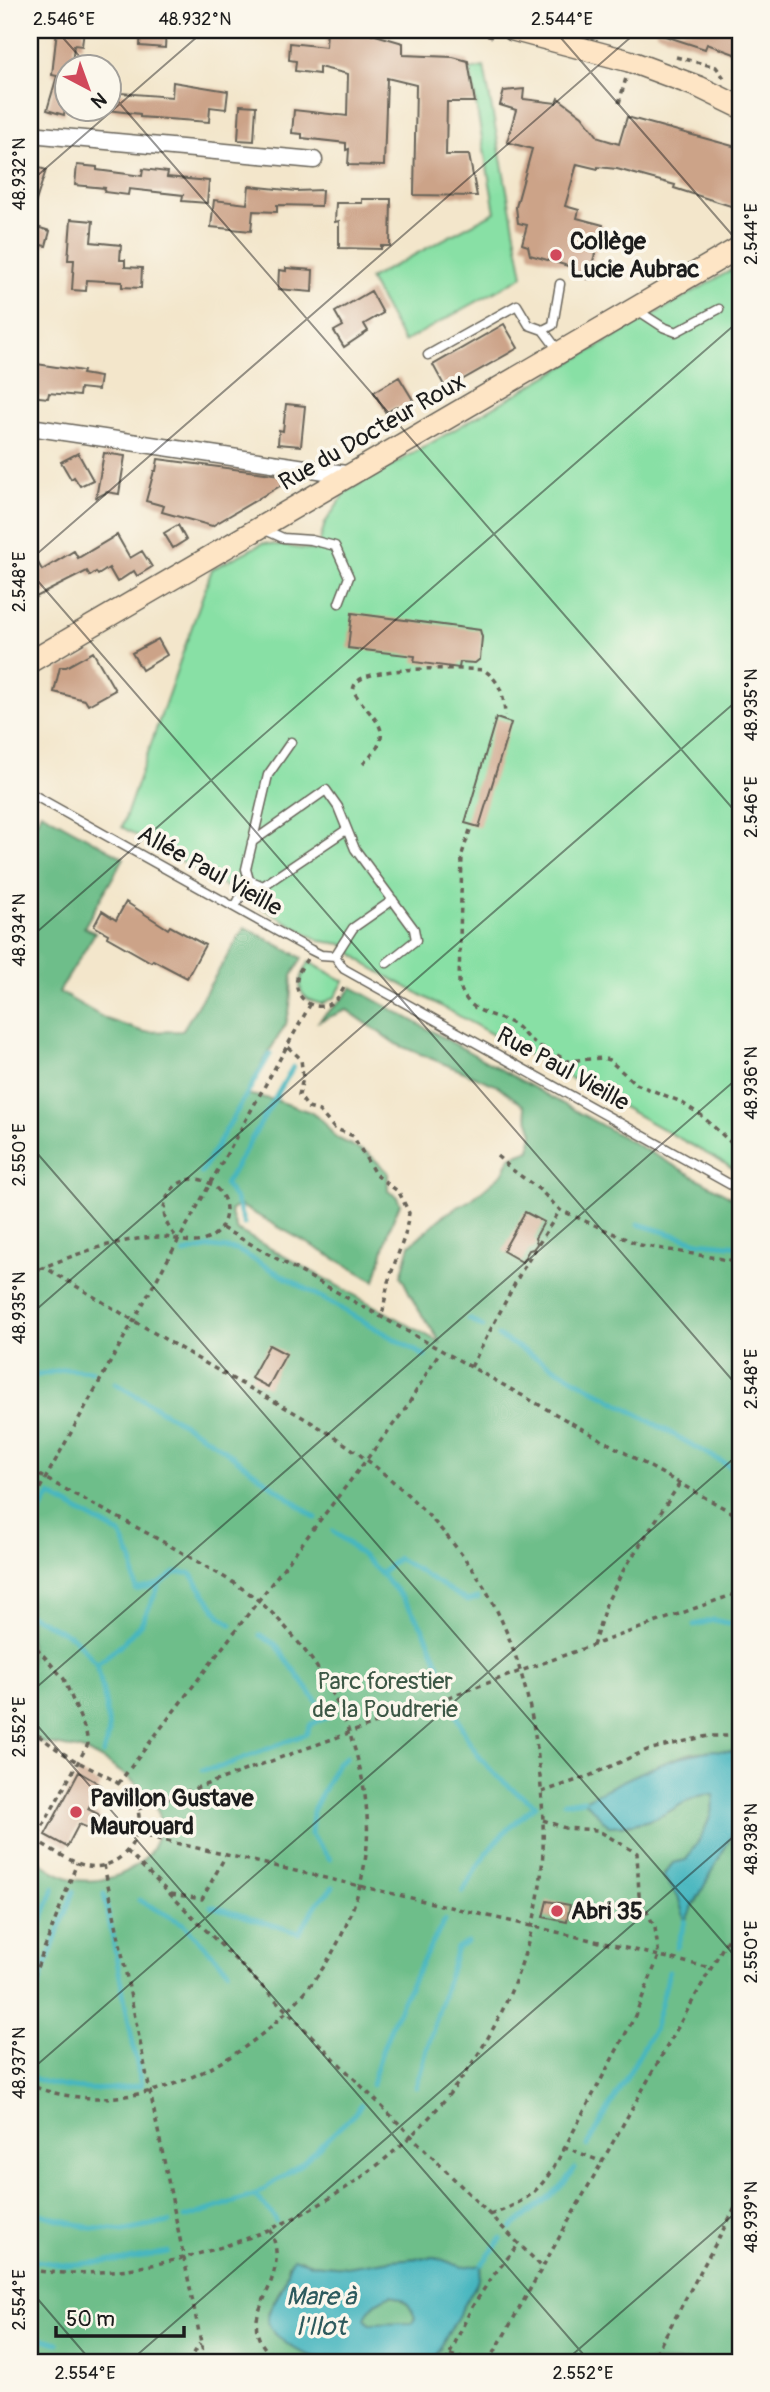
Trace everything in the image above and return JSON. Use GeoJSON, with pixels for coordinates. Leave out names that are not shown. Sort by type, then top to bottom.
{"type":"FeatureCollection","features":[{"type":"Feature","properties":{"kind":"main road"},"geometry":{"type":"LineString","coordinates":[[513,30],[629,61],[699,87],[740,107]]}},
{"type":"Feature","properties":{"kind":"main road"},"geometry":{"type":"LineString","coordinates":[[699,87],[740,89]]}},
{"type":"Feature","properties":{"kind":"main road","name":"Rue du Docteur Roux"},"geometry":{"type":"LineString","coordinates":[[30,662],[740,247]]}},
{"type":"Feature","properties":{"kind":"street"},"geometry":{"type":"LineString","coordinates":[[30,134],[314,160]]}},
{"type":"Feature","properties":{"kind":"street"},"geometry":{"type":"LineString","coordinates":[[30,427],[352,475]]}},
{"type":"Feature","properties":{"kind":"lane"},"geometry":{"type":"LineString","coordinates":[[543,330],[553,325],[560,284]]}},
{"type":"Feature","properties":{"kind":"lane"},"geometry":{"type":"LineString","coordinates":[[428,355],[517,305],[529,325],[543,330],[559,353]]}},
{"type":"Feature","properties":{"kind":"lane"},"geometry":{"type":"LineString","coordinates":[[635,309],[676,332],[719,309]]}},
{"type":"Feature","properties":{"kind":"lane"},"geometry":{"type":"LineString","coordinates":[[260,528],[283,538],[311,540],[335,546],[349,577],[339,603]]}},
{"type":"Feature","properties":{"kind":"lane"},"geometry":{"type":"LineString","coordinates":[[234,907],[249,880],[246,869],[268,775],[291,742]]}},
{"type":"Feature","properties":{"kind":"lane"},"geometry":{"type":"LineString","coordinates":[[252,842],[326,790],[338,807],[355,849],[414,929],[416,940],[387,963]]}},
{"type":"Feature","properties":{"kind":"lane","name":"Allée Paul Vieille"},"geometry":{"type":"LineString","coordinates":[[30,793],[321,956],[335,956]]}},
{"type":"Feature","properties":{"kind":"lane"},"geometry":{"type":"LineString","coordinates":[[249,880],[263,886],[346,830]]}},
{"type":"Feature","properties":{"kind":"lane"},"geometry":{"type":"LineString","coordinates":[[353,974],[344,969],[335,956],[353,928],[393,900]]}},
{"type":"Feature","properties":{"kind":"lane","name":"Rue Paul Vieille"},"geometry":{"type":"LineString","coordinates":[[353,974],[740,1190]]}},
{"type":"Feature","properties":{"kind":"path"},"geometry":{"type":"LineString","coordinates":[[619,103],[627,76]]}},
{"type":"Feature","properties":{"kind":"path"},"geometry":{"type":"LineString","coordinates":[[363,764],[374,754],[381,736],[380,723],[357,699],[353,690],[356,682],[365,677],[411,668],[484,670],[500,687],[505,716]]}},
{"type":"Feature","properties":{"kind":"path"},"geometry":{"type":"LineString","coordinates":[[470,830],[462,854],[459,983],[462,994],[478,1010],[514,1024],[530,1040],[555,1052],[566,1061],[602,1058],[610,1060],[636,1084],[680,1101],[701,1115],[740,1151]]}},
{"type":"Feature","properties":{"kind":"path"},"geometry":{"type":"LineString","coordinates":[[312,950],[297,975],[296,989],[310,1005],[324,1006],[332,1003],[353,974]]}},
{"type":"Feature","properties":{"kind":"path"},"geometry":{"type":"LineString","coordinates":[[30,1506],[310,1005]]}},
{"type":"Feature","properties":{"kind":"path"},"geometry":{"type":"LineString","coordinates":[[288,1047],[301,1059],[303,1078],[299,1095],[309,1108],[319,1111],[334,1128],[352,1136],[375,1174],[399,1192],[409,1213],[405,1235],[388,1282],[382,1317]]}},
{"type":"Feature","properties":{"kind":"path"},"geometry":{"type":"LineString","coordinates":[[498,1156],[560,1210],[640,1245],[740,1262]]}},
{"type":"Feature","properties":{"kind":"path"},"geometry":{"type":"LineString","coordinates":[[30,1273],[64,1258],[117,1243],[159,1237],[202,1242],[214,1237],[222,1227],[226,1215],[225,1202],[219,1191],[209,1183],[197,1179],[185,1181],[175,1186],[167,1196],[163,1208],[164,1220],[170,1231],[179,1238]]}},
{"type":"Feature","properties":{"kind":"path"},"geometry":{"type":"LineString","coordinates":[[471,1367],[521,1272],[560,1210]]}},
{"type":"Feature","properties":{"kind":"path"},"geometry":{"type":"LineString","coordinates":[[222,1227],[740,1517]]}},
{"type":"Feature","properties":{"kind":"path"},"geometry":{"type":"LineString","coordinates":[[30,2270],[76,2274],[130,2269],[184,2258],[240,2242],[302,2215],[363,2177],[412,2137],[446,2099],[487,2042],[514,1987],[532,1926],[542,1868],[543,1820],[536,1735],[521,1671],[492,1601],[472,1568],[425,1509],[367,1460],[312,1423],[44,1267]]}},
{"type":"Feature","properties":{"kind":"path"},"geometry":{"type":"LineString","coordinates":[[118,1784],[406,1408],[440,1350]]}},
{"type":"Feature","properties":{"kind":"path"},"geometry":{"type":"LineString","coordinates":[[30,1470],[153,1536],[258,1600],[313,1661],[333,1695],[349,1734],[367,1806],[366,1846],[360,1886],[331,1955],[312,1983],[257,2037],[188,2080],[117,2098],[78,2098],[30,2085]]}},
{"type":"Feature","properties":{"kind":"path"},"geometry":{"type":"LineString","coordinates":[[593,1646],[606,1604],[623,1571],[680,1483]]}},
{"type":"Feature","properties":{"kind":"path"},"geometry":{"type":"LineString","coordinates":[[138,1810],[740,1592]]}},
{"type":"Feature","properties":{"kind":"path"},"geometry":{"type":"LineString","coordinates":[[30,1640],[64,1679],[88,1744],[30,1849]]}},
{"type":"Feature","properties":{"kind":"path"},"geometry":{"type":"LineString","coordinates":[[30,1729],[78,1762],[118,1784],[132,1796],[138,1810],[137,1834],[127,1852],[104,1865],[77,1863],[35,1840]]}},
{"type":"Feature","properties":{"kind":"path"},"geometry":{"type":"LineString","coordinates":[[542,1792],[589,1776],[647,1750],[708,1736],[740,1736]]}},
{"type":"Feature","properties":{"kind":"path"},"geometry":{"type":"LineString","coordinates":[[489,2215],[516,2206],[538,2189],[555,2167],[634,2018],[659,1956],[655,1928],[639,1895],[638,1853],[597,1830],[565,1828],[543,1820]]}},
{"type":"Feature","properties":{"kind":"path"},"geometry":{"type":"LineString","coordinates":[[137,1834],[711,1968]]}},
{"type":"Feature","properties":{"kind":"path"},"geometry":{"type":"LineString","coordinates":[[127,1852],[543,2268]]}},
{"type":"Feature","properties":{"kind":"path"},"geometry":{"type":"LineString","coordinates":[[169,1894],[202,1899],[226,1855]]}},
{"type":"Feature","properties":{"kind":"path"},"geometry":{"type":"LineString","coordinates":[[30,1986],[77,1863]]}},
{"type":"Feature","properties":{"kind":"path"},"geometry":{"type":"LineString","coordinates":[[104,1865],[205,2362]]}},
{"type":"Feature","properties":{"kind":"path"},"geometry":{"type":"LineString","coordinates":[[489,2362],[740,1917]]}},
{"type":"Feature","properties":{"kind":"path"},"geometry":{"type":"LineString","coordinates":[[565,2147],[602,2162]]}},
{"type":"Feature","properties":{"kind":"path"},"geometry":{"type":"LineString","coordinates":[[651,2362],[740,2199]]}},
{"type":"Feature","properties":{"kind":"path"},"geometry":{"type":"LineString","coordinates":[[270,2229],[276,2245],[275,2266],[258,2308],[256,2329],[263,2348],[278,2362]]}},
{"type":"Feature","properties":{"kind":"path"},"geometry":{"type":"LineString","coordinates":[[446,2362],[472,2307],[519,2244]]}},
{"type":"Feature","properties":{"kind":"path"},"geometry":{"type":"LineString","coordinates":[[190,2362],[201,2341]]}},
{"type":"Feature","properties":{"kind":"path"},"geometry":{"type":"LineString","coordinates":[[733,2362],[740,2349]]}},
{"type":"Feature","properties":{"kind":"path"},"geometry":{"type":"LineString","coordinates":[[450,2355],[478,2362]]}},
{"type":"Feature","properties":{"kind":"green space"},"geometry":{"type":"Polygon","coordinates":[[[484,67],[523,276],[404,342],[369,279],[495,212],[470,70],[484,67]]]}},
{"type":"Feature","properties":{"kind":"green space"},"geometry":{"type":"Polygon","coordinates":[[[740,265],[740,1172],[367,965],[342,944],[320,941],[122,827],[212,569],[263,543],[317,551],[325,523],[346,492],[740,265]]]}},
{"type":"Feature","properties":{"kind":"green space","name":"Parc forestier de la Poudrerie"},"geometry":{"type":"Polygon","coordinates":[[[41,812],[124,858],[84,927],[95,933],[59,992],[106,1019],[144,1032],[182,1031],[245,927],[302,958],[292,976],[286,1024],[246,1094],[310,1112],[323,1121],[335,1137],[369,1154],[388,1172],[388,1191],[397,1197],[400,1204],[390,1227],[375,1281],[239,1205],[230,1211],[237,1230],[441,1343],[416,1306],[401,1276],[410,1245],[444,1215],[472,1199],[503,1173],[510,1157],[530,1150],[533,1133],[524,1106],[498,1086],[396,1044],[347,1010],[319,1021],[352,987],[740,1202],[740,1752],[698,1752],[679,1757],[641,1776],[593,1808],[609,1826],[622,1825],[658,1817],[700,1796],[714,1795],[708,1821],[696,1845],[686,1860],[673,1863],[663,1875],[678,1896],[696,1903],[740,1814],[740,2362],[432,2362],[479,2279],[482,2265],[462,2267],[435,2257],[347,2267],[311,2264],[300,2259],[288,2264],[286,2279],[268,2313],[341,2361],[347,2362],[30,2362],[30,1855],[71,1879],[105,1879],[119,1875],[142,1861],[157,1838],[159,1820],[157,1808],[148,1795],[105,1762],[77,1749],[30,1739],[30,836],[41,812]]]}},
{"type":"Feature","properties":{"kind":"green space"},"geometry":{"type":"Polygon","coordinates":[[[309,962],[344,981],[335,997],[322,1004],[306,998],[300,988],[309,962]]]}},
{"type":"Feature","properties":{"kind":"green space"},"geometry":{"type":"Polygon","coordinates":[[[392,2295],[409,2306],[415,2318],[412,2324],[369,2324],[365,2319],[372,2307],[392,2295]]]}},
{"type":"Feature","properties":{"kind":"water"},"geometry":{"type":"Polygon","coordinates":[[[714,1750],[740,1752],[740,1814],[733,1833],[685,1921],[678,1896],[663,1876],[673,1863],[686,1860],[696,1845],[708,1821],[714,1795],[693,1798],[652,1819],[615,1826],[609,1826],[584,1800],[663,1763],[714,1750]]]}},
{"type":"Feature","properties":{"kind":"water","name":"Mare à l'Ilot"},"geometry":{"type":"Polygon","coordinates":[[[435,2257],[462,2267],[482,2264],[479,2279],[432,2362],[352,2363],[313,2357],[296,2349],[270,2327],[269,2314],[293,2258],[311,2264],[347,2267],[435,2257]],[[392,2295],[372,2307],[365,2319],[369,2324],[412,2323],[415,2318],[412,2309],[392,2295]]]}},
{"type":"Feature","properties":{"kind":"building"},"geometry":{"type":"Polygon","coordinates":[[[57,30],[84,30],[82,46],[74,45],[73,52],[55,52],[57,30]]]}},
{"type":"Feature","properties":{"kind":"building"},"geometry":{"type":"Polygon","coordinates":[[[141,30],[166,30],[165,48],[140,46],[141,30]]]}},
{"type":"Feature","properties":{"kind":"building"},"geometry":{"type":"Polygon","coordinates":[[[327,30],[358,30],[403,43],[403,55],[453,57],[468,61],[475,102],[447,102],[446,155],[469,155],[477,196],[414,195],[416,85],[387,78],[384,166],[348,165],[349,149],[346,150],[346,143],[302,138],[302,134],[292,133],[294,110],[347,116],[348,74],[319,67],[319,74],[295,71],[296,61],[289,60],[290,43],[326,47],[327,30]]]}},
{"type":"Feature","properties":{"kind":"building"},"geometry":{"type":"Polygon","coordinates":[[[656,30],[740,30],[740,56],[707,44],[705,49],[656,33],[656,30]]]}},
{"type":"Feature","properties":{"kind":"building"},"geometry":{"type":"Polygon","coordinates":[[[173,82],[228,91],[226,109],[210,107],[209,122],[140,117],[140,114],[122,112],[122,93],[172,97],[173,82]]]}},
{"type":"Feature","properties":{"kind":"building"},"geometry":{"type":"Polygon","coordinates":[[[524,89],[523,99],[556,103],[558,98],[582,116],[599,138],[619,144],[627,117],[740,148],[740,209],[674,188],[675,185],[617,169],[598,169],[577,164],[565,206],[579,210],[577,218],[603,225],[588,279],[573,275],[575,268],[530,255],[528,246],[522,244],[527,225],[518,223],[516,207],[532,149],[507,142],[516,110],[500,105],[504,91],[524,89]]]}},
{"type":"Feature","properties":{"kind":"building"},"geometry":{"type":"Polygon","coordinates":[[[52,93],[52,111],[47,110],[52,93]]]}},
{"type":"Feature","properties":{"kind":"building"},"geometry":{"type":"Polygon","coordinates":[[[240,105],[256,106],[254,141],[238,140],[240,105]]]}},
{"type":"Feature","properties":{"kind":"building"},"geometry":{"type":"Polygon","coordinates":[[[30,165],[46,170],[33,210],[30,210],[30,165]]]}},
{"type":"Feature","properties":{"kind":"building"},"geometry":{"type":"Polygon","coordinates":[[[77,165],[142,176],[143,169],[168,172],[167,177],[209,181],[207,203],[182,201],[183,195],[129,189],[128,195],[104,192],[105,188],[75,185],[77,165]]]}},
{"type":"Feature","properties":{"kind":"building"},"geometry":{"type":"Polygon","coordinates":[[[249,186],[296,191],[322,190],[321,206],[277,205],[277,212],[253,211],[251,231],[211,227],[214,200],[247,204],[249,186]]]}},
{"type":"Feature","properties":{"kind":"building"},"geometry":{"type":"Polygon","coordinates":[[[362,199],[391,199],[390,246],[381,246],[381,249],[339,248],[339,221],[335,222],[336,203],[362,203],[362,199]]]}},
{"type":"Feature","properties":{"kind":"building"},"geometry":{"type":"Polygon","coordinates":[[[71,219],[93,221],[91,242],[121,245],[120,260],[125,260],[125,267],[142,268],[141,288],[122,287],[122,282],[87,280],[86,291],[72,290],[74,260],[68,260],[71,219]]]}},
{"type":"Feature","properties":{"kind":"building"},"geometry":{"type":"Polygon","coordinates":[[[30,225],[50,231],[46,246],[30,243],[30,225]]]}},
{"type":"Feature","properties":{"kind":"building"},"geometry":{"type":"Polygon","coordinates":[[[286,268],[313,270],[312,292],[278,289],[279,270],[286,271],[286,268]]]}},
{"type":"Feature","properties":{"kind":"building"},"geometry":{"type":"Polygon","coordinates":[[[371,291],[383,313],[364,324],[368,331],[344,347],[334,331],[343,326],[335,312],[371,291]]]}},
{"type":"Feature","properties":{"kind":"building"},"geometry":{"type":"Polygon","coordinates":[[[504,324],[518,348],[446,389],[433,365],[504,324]]]}},
{"type":"Feature","properties":{"kind":"building"},"geometry":{"type":"Polygon","coordinates":[[[30,363],[83,371],[82,374],[100,377],[98,390],[80,388],[79,396],[49,393],[48,398],[30,396],[30,363]]]}},
{"type":"Feature","properties":{"kind":"building"},"geometry":{"type":"Polygon","coordinates":[[[399,377],[413,400],[386,413],[374,392],[399,377]]]}},
{"type":"Feature","properties":{"kind":"building"},"geometry":{"type":"Polygon","coordinates":[[[286,404],[305,406],[301,446],[278,444],[279,430],[283,431],[286,404]]]}},
{"type":"Feature","properties":{"kind":"building"},"geometry":{"type":"Polygon","coordinates":[[[78,453],[93,480],[80,486],[74,477],[71,479],[61,462],[78,453]]]}},
{"type":"Feature","properties":{"kind":"building"},"geometry":{"type":"Polygon","coordinates":[[[104,453],[125,456],[119,494],[107,492],[96,498],[104,453]]]}},
{"type":"Feature","properties":{"kind":"building"},"geometry":{"type":"Polygon","coordinates":[[[158,459],[280,475],[285,483],[212,526],[162,512],[164,506],[146,501],[158,459]]]}},
{"type":"Feature","properties":{"kind":"building"},"geometry":{"type":"Polygon","coordinates":[[[178,525],[186,540],[173,548],[164,533],[178,525]]]}},
{"type":"Feature","properties":{"kind":"building"},"geometry":{"type":"Polygon","coordinates":[[[117,535],[130,558],[142,551],[152,567],[137,576],[134,571],[117,582],[109,568],[98,575],[96,572],[90,576],[87,571],[30,600],[30,548],[42,570],[74,551],[78,558],[117,535]]]}},
{"type":"Feature","properties":{"kind":"building"},"geometry":{"type":"Polygon","coordinates":[[[352,613],[480,630],[480,659],[475,663],[460,662],[459,668],[414,662],[415,656],[348,648],[352,613]]]}},
{"type":"Feature","properties":{"kind":"building"},"geometry":{"type":"Polygon","coordinates":[[[158,639],[167,655],[142,670],[132,653],[158,639]]]}},
{"type":"Feature","properties":{"kind":"building"},"geometry":{"type":"Polygon","coordinates":[[[93,652],[115,690],[88,705],[85,700],[54,692],[60,667],[66,667],[93,652]]]}},
{"type":"Feature","properties":{"kind":"building"},"geometry":{"type":"Polygon","coordinates":[[[496,718],[511,723],[479,827],[465,823],[496,718]]]}},
{"type":"Feature","properties":{"kind":"building"},"geometry":{"type":"Polygon","coordinates":[[[126,902],[168,929],[170,926],[205,945],[187,978],[153,960],[151,962],[107,937],[108,934],[94,926],[102,911],[116,920],[126,902]]]}},
{"type":"Feature","properties":{"kind":"building"},"geometry":{"type":"Polygon","coordinates":[[[525,1212],[544,1222],[535,1238],[537,1244],[529,1250],[522,1262],[503,1251],[525,1212]]]}},
{"type":"Feature","properties":{"kind":"building"},"geometry":{"type":"Polygon","coordinates":[[[269,1345],[286,1354],[268,1387],[251,1378],[269,1345]]]}},
{"type":"Feature","properties":{"kind":"building","name":"Pavillon Gustave Maurouard"},"geometry":{"type":"Polygon","coordinates":[[[79,1772],[101,1785],[88,1809],[98,1814],[103,1823],[95,1831],[79,1824],[67,1847],[45,1835],[79,1772]]]}},
{"type":"Feature","properties":{"kind":"building","name":"Abri 35"},"geometry":{"type":"Polygon","coordinates":[[[547,1901],[570,1905],[567,1922],[543,1917],[547,1901]]]}},
{"type":"Feature","properties":{"kind":"waterway"},"geometry":{"type":"LineString","coordinates":[[201,1173],[270,1054]]}},
{"type":"Feature","properties":{"kind":"waterway"},"geometry":{"type":"LineString","coordinates":[[244,1224],[236,1200],[225,1185],[293,1067]]}},
{"type":"Feature","properties":{"kind":"waterway"},"geometry":{"type":"LineString","coordinates":[[638,1224],[698,1242],[740,1246]]}},
{"type":"Feature","properties":{"kind":"waterway"},"geometry":{"type":"LineString","coordinates":[[184,1253],[211,1247],[237,1250],[425,1356]]}},
{"type":"Feature","properties":{"kind":"waterway"},"geometry":{"type":"LineString","coordinates":[[469,1319],[483,1327]]}},
{"type":"Feature","properties":{"kind":"waterway"},"geometry":{"type":"LineString","coordinates":[[498,1336],[740,1472]]}},
{"type":"Feature","properties":{"kind":"waterway"},"geometry":{"type":"LineString","coordinates":[[30,1377],[65,1369],[92,1371]]}},
{"type":"Feature","properties":{"kind":"waterway"},"geometry":{"type":"LineString","coordinates":[[115,1383],[215,1443],[316,1518]]}},
{"type":"Feature","properties":{"kind":"waterway"},"geometry":{"type":"LineString","coordinates":[[30,1530],[50,1495],[120,1534],[132,1560],[136,1590],[160,1584],[175,1573],[190,1573],[220,1616],[231,1624]]}},
{"type":"Feature","properties":{"kind":"waterway"},"geometry":{"type":"LineString","coordinates":[[333,1531],[357,1551],[401,1596],[427,1637],[446,1683]]}},
{"type":"Feature","properties":{"kind":"waterway"},"geometry":{"type":"LineString","coordinates":[[381,1574],[398,1558],[467,1601],[478,1598]]}},
{"type":"Feature","properties":{"kind":"waterway"},"geometry":{"type":"LineString","coordinates":[[97,1664],[124,1642],[142,1622],[160,1584]]}},
{"type":"Feature","properties":{"kind":"waterway"},"geometry":{"type":"LineString","coordinates":[[30,1615],[73,1637],[97,1664],[109,1732],[103,1754]]}},
{"type":"Feature","properties":{"kind":"waterway"},"geometry":{"type":"LineString","coordinates":[[694,1625],[714,1620],[731,1624],[740,1616]]}},
{"type":"Feature","properties":{"kind":"waterway"},"geometry":{"type":"LineString","coordinates":[[202,1770],[221,1767],[306,1734],[311,1724],[328,1717],[275,1644],[260,1635]]}},
{"type":"Feature","properties":{"kind":"waterway"},"geometry":{"type":"LineString","coordinates":[[455,1710],[468,1739],[486,1765],[510,1787],[536,1805],[494,1844],[463,1892]]}},
{"type":"Feature","properties":{"kind":"waterway"},"geometry":{"type":"LineString","coordinates":[[330,1859],[311,1835],[313,1811],[337,1763],[346,1757]]}},
{"type":"Feature","properties":{"kind":"waterway"},"geometry":{"type":"LineString","coordinates":[[564,1803],[584,1800]]}},
{"type":"Feature","properties":{"kind":"waterway"},"geometry":{"type":"LineString","coordinates":[[211,1906],[299,1933],[318,1902],[333,1887]]}},
{"type":"Feature","properties":{"kind":"waterway"},"geometry":{"type":"LineString","coordinates":[[30,1954],[54,1888]]}},
{"type":"Feature","properties":{"kind":"waterway"},"geometry":{"type":"LineString","coordinates":[[30,2008],[73,1892]]}},
{"type":"Feature","properties":{"kind":"waterway"},"geometry":{"type":"LineString","coordinates":[[30,2077],[71,2088],[113,2089],[141,2085],[104,1894]]}},
{"type":"Feature","properties":{"kind":"waterway"},"geometry":{"type":"LineString","coordinates":[[139,1900],[183,1924],[228,1970]]}},
{"type":"Feature","properties":{"kind":"waterway"},"geometry":{"type":"LineString","coordinates":[[372,2085],[394,2021],[445,1920]]}},
{"type":"Feature","properties":{"kind":"waterway"},"geometry":{"type":"LineString","coordinates":[[677,1947],[685,1921]]}},
{"type":"Feature","properties":{"kind":"waterway"},"geometry":{"type":"LineString","coordinates":[[416,2087],[457,1948],[467,1942]]}},
{"type":"Feature","properties":{"kind":"waterway"},"geometry":{"type":"LineString","coordinates":[[588,2145],[655,2027],[669,1972]]}},
{"type":"Feature","properties":{"kind":"waterway"},"geometry":{"type":"LineString","coordinates":[[185,2218],[255,2195],[301,2164],[361,2105]]}},
{"type":"Feature","properties":{"kind":"waterway"},"geometry":{"type":"LineString","coordinates":[[511,2228],[561,2187],[575,2168]]}},
{"type":"Feature","properties":{"kind":"waterway"},"geometry":{"type":"LineString","coordinates":[[255,2195],[276,2221]]}},
{"type":"Feature","properties":{"kind":"waterway"},"geometry":{"type":"LineString","coordinates":[[30,2211],[90,2228],[126,2231],[169,2222]]}},
{"type":"Feature","properties":{"kind":"waterway"},"geometry":{"type":"LineString","coordinates":[[482,2264],[501,2239]]}},
{"type":"Feature","properties":{"kind":"waterway"},"geometry":{"type":"LineString","coordinates":[[30,2260],[63,2265],[128,2260],[168,2252]]}},
{"type":"Feature","properties":{"kind":"waterway"},"geometry":{"type":"LineString","coordinates":[[30,2335],[58,2343]]}},
{"type":"Feature","properties":{"kind":"place","name":"Collège Lucie Aubrac"},"geometry":{"type":"Point","coordinates":[556,255]}},
{"type":"Feature","properties":{"kind":"place","name":"Pavillon Gustave Maurouard"},"geometry":{"type":"Point","coordinates":[76,1812]}},
{"type":"Feature","properties":{"kind":"place","name":"Abri 35"},"geometry":{"type":"Point","coordinates":[557,1911]}}]}
